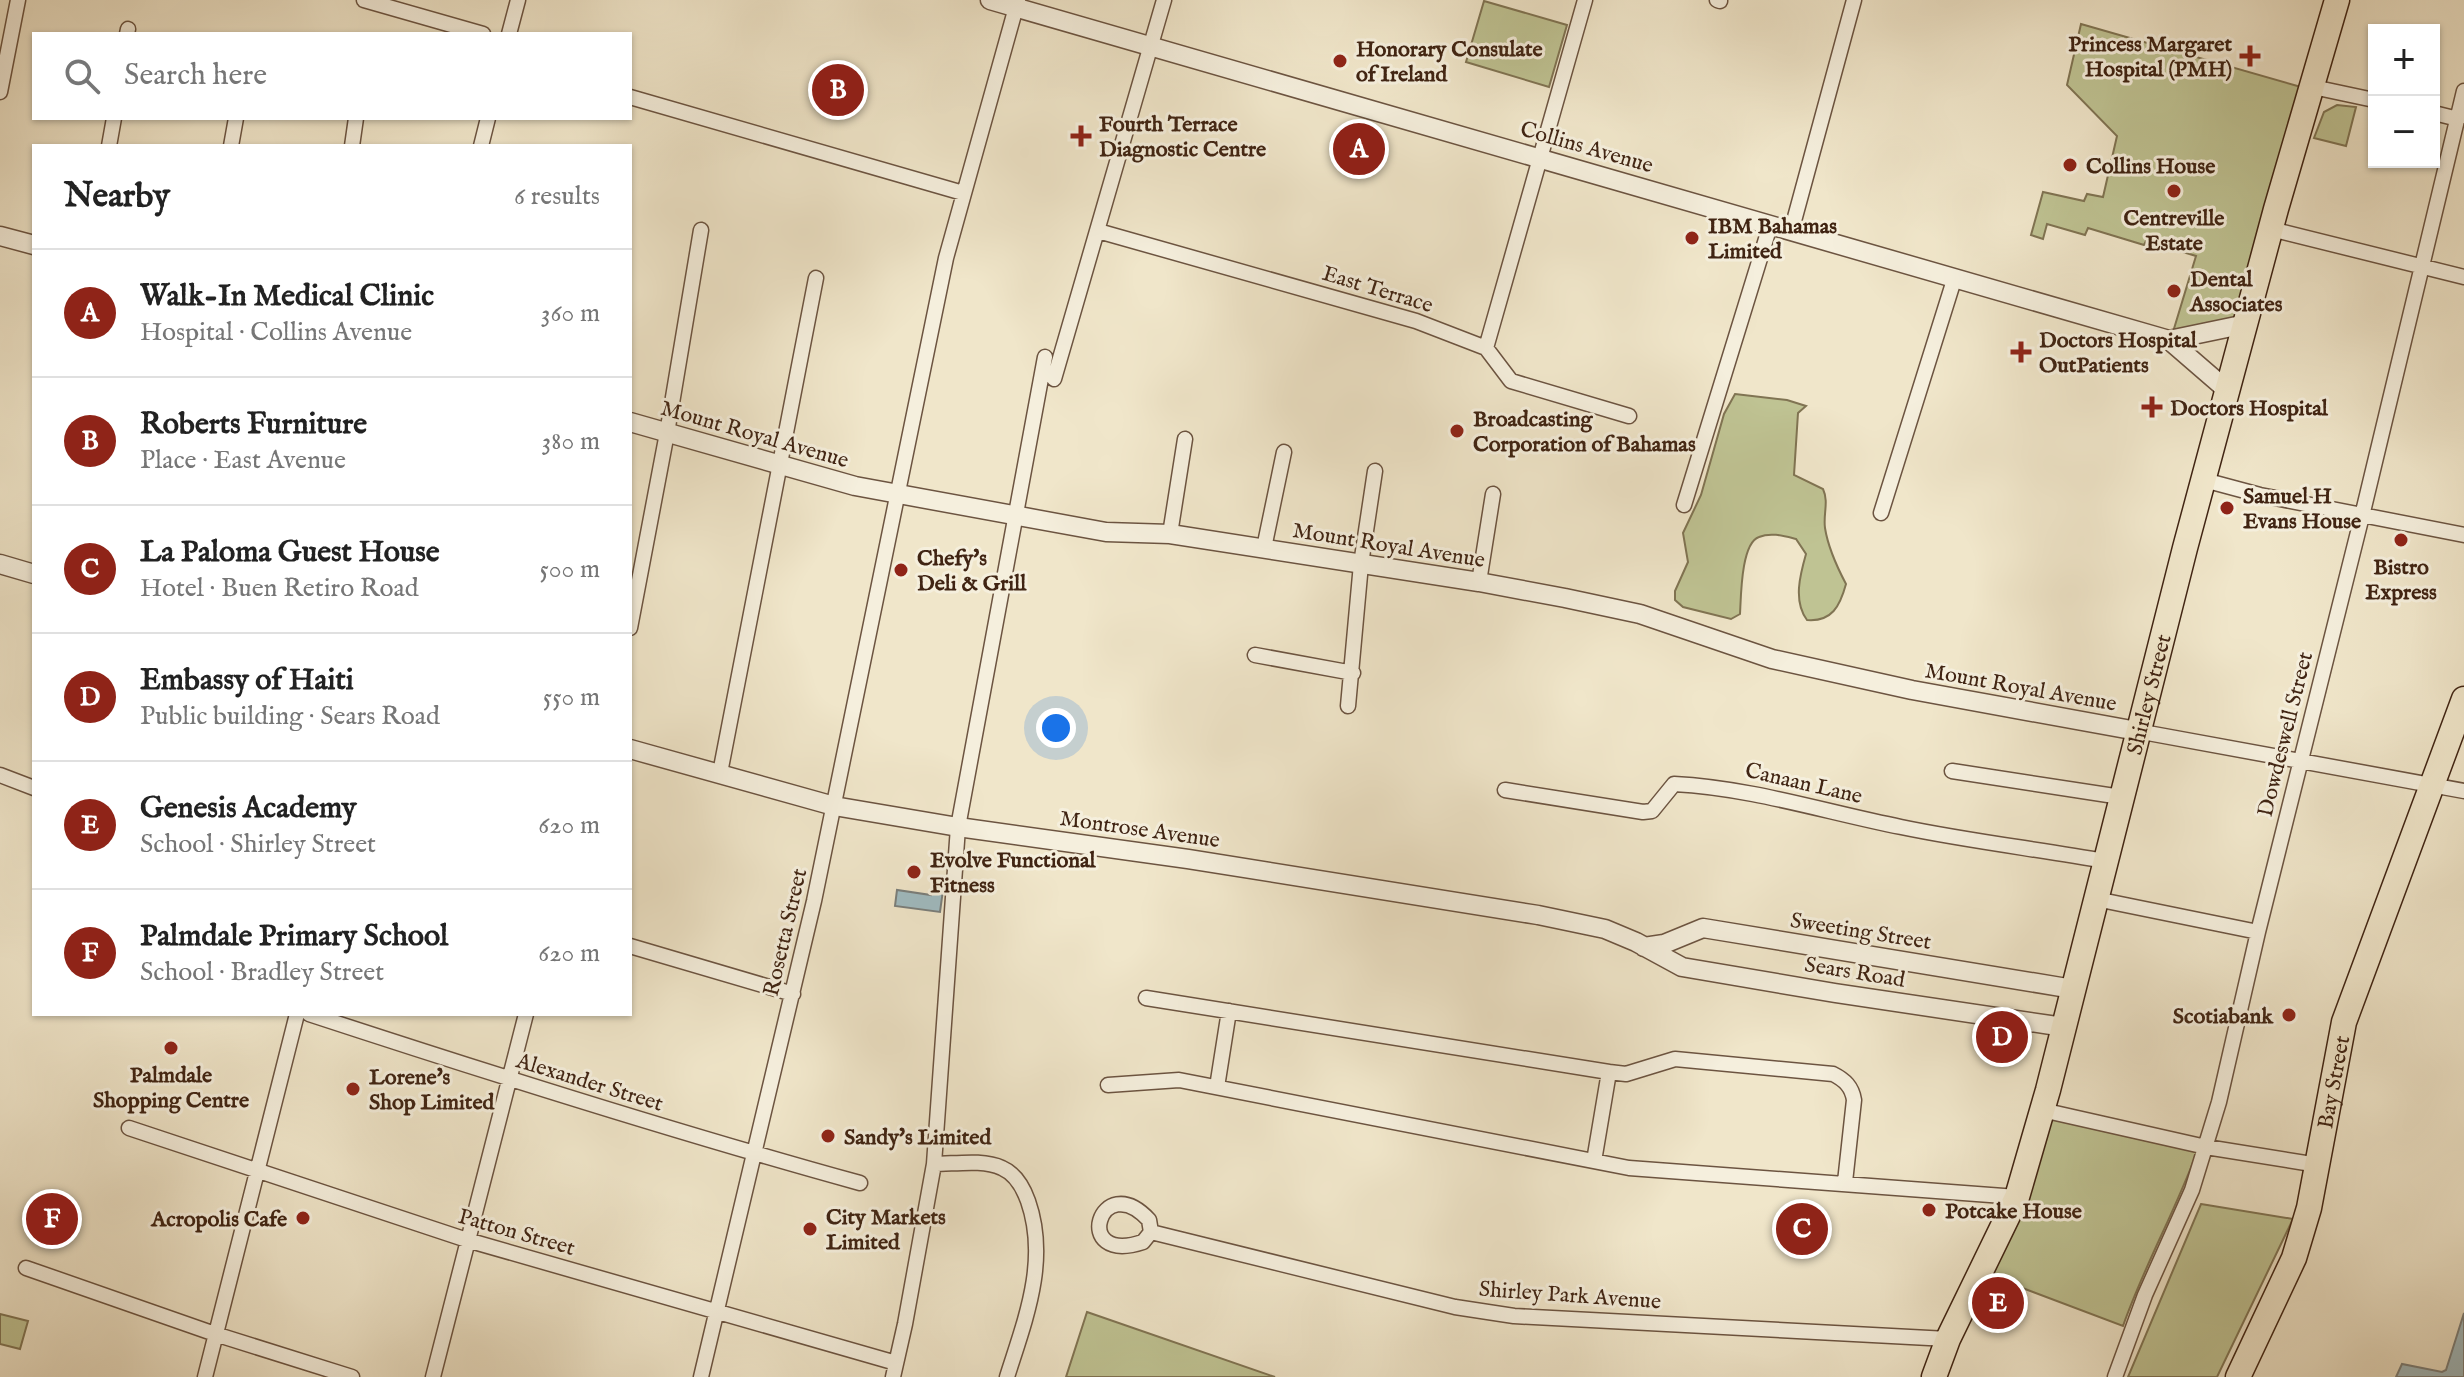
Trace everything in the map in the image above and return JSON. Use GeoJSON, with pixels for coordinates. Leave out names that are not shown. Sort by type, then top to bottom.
{"type":"FeatureCollection","features":[{"type":"Feature","properties":{"kind":"highway","name":"Shirley Street"},"geometry":{"type":"LineString","coordinates":[[1934,1377],[1948,1339],[2017,1197],[2271,229],[2337,0]]}},
{"type":"Feature","properties":{"kind":"highway","name":"Bay Street"},"geometry":{"type":"LineString","coordinates":[[2238,1377],[2294,1258],[2309,1208],[2344,1022],[2464,699]]}},
{"type":"Feature","properties":{"kind":"street"},"geometry":{"type":"LineString","coordinates":[[0,92],[18,0]]}},
{"type":"Feature","properties":{"kind":"street"},"geometry":{"type":"LineString","coordinates":[[364,0],[476,32]]}},
{"type":"Feature","properties":{"kind":"street"},"geometry":{"type":"LineString","coordinates":[[510,32],[518,0]]}},
{"type":"Feature","properties":{"kind":"street","name":"Collins Avenue"},"geometry":{"type":"LineString","coordinates":[[990,0],[1017,3],[1152,47],[2169,340],[2228,391]]}},
{"type":"Feature","properties":{"kind":"street"},"geometry":{"type":"LineString","coordinates":[[1054,379],[1164,0]]}},
{"type":"Feature","properties":{"kind":"street"},"geometry":{"type":"LineString","coordinates":[[1585,0],[1486,348],[1511,381],[1629,416]]}},
{"type":"Feature","properties":{"kind":"street"},"geometry":{"type":"LineString","coordinates":[[1791,232],[1854,0]]}},
{"type":"Feature","properties":{"kind":"street","name":"Rosetta Street"},"geometry":{"type":"LineString","coordinates":[[701,1377],[793,994],[927,342],[963,193],[1017,3]]}},
{"type":"Feature","properties":{"kind":"street"},"geometry":{"type":"LineString","coordinates":[[2313,87],[2368,99]]}},
{"type":"Feature","properties":{"kind":"street","name":"Dowdeswell Street"},"geometry":{"type":"LineString","coordinates":[[2115,1377],[2145,1295],[2192,1190],[2206,1147],[2464,91]]}},
{"type":"Feature","properties":{"kind":"street"},"geometry":{"type":"LineString","coordinates":[[632,98],[963,193]]}},
{"type":"Feature","properties":{"kind":"street"},"geometry":{"type":"LineString","coordinates":[[2440,114],[2458,119]]}},
{"type":"Feature","properties":{"kind":"street"},"geometry":{"type":"LineString","coordinates":[[109,144],[114,120]]}},
{"type":"Feature","properties":{"kind":"street"},"geometry":{"type":"LineString","coordinates":[[231,144],[236,120]]}},
{"type":"Feature","properties":{"kind":"street"},"geometry":{"type":"LineString","coordinates":[[352,144],[356,120]]}},
{"type":"Feature","properties":{"kind":"street"},"geometry":{"type":"LineString","coordinates":[[482,144],[488,120]]}},
{"type":"Feature","properties":{"kind":"street"},"geometry":{"type":"LineString","coordinates":[[1684,505],[1770,226]]}},
{"type":"Feature","properties":{"kind":"street"},"geometry":{"type":"LineString","coordinates":[[2271,229],[2464,277]]}},
{"type":"Feature","properties":{"kind":"street"},"geometry":{"type":"LineString","coordinates":[[632,617],[701,230]]}},
{"type":"Feature","properties":{"kind":"street","name":"East Terrace"},"geometry":{"type":"LineString","coordinates":[[1098,231],[1356,302],[1486,348]]}},
{"type":"Feature","properties":{"kind":"street"},"geometry":{"type":"LineString","coordinates":[[0,236],[32,244]]}},
{"type":"Feature","properties":{"kind":"street"},"geometry":{"type":"LineString","coordinates":[[720,773],[816,278]]}},
{"type":"Feature","properties":{"kind":"street"},"geometry":{"type":"LineString","coordinates":[[1881,513],[1954,280]]}},
{"type":"Feature","properties":{"kind":"street","name":"Collins Avenue"},"geometry":{"type":"LineString","coordinates":[[2169,340],[2246,324]]}},
{"type":"Feature","properties":{"kind":"street"},"geometry":{"type":"LineString","coordinates":[[894,1370],[934,1164],[958,827],[1045,357]]}},
{"type":"Feature","properties":{"kind":"street","name":"Mount Royal Avenue"},"geometry":{"type":"LineString","coordinates":[[632,423],[781,466],[896,494],[1106,532],[1170,534],[1479,582],[1640,614],[1788,663],[1912,690],[2137,731]]}},
{"type":"Feature","properties":{"kind":"street"},"geometry":{"type":"LineString","coordinates":[[1170,534],[1185,439]]}},
{"type":"Feature","properties":{"kind":"street"},"geometry":{"type":"LineString","coordinates":[[1264,548],[1284,452]]}},
{"type":"Feature","properties":{"kind":"street"},"geometry":{"type":"LineString","coordinates":[[1348,706],[1361,564],[1375,471]]}},
{"type":"Feature","properties":{"kind":"street"},"geometry":{"type":"LineString","coordinates":[[2204,480],[2260,495],[2464,535]]}},
{"type":"Feature","properties":{"kind":"street"},"geometry":{"type":"LineString","coordinates":[[1479,582],[1493,494]]}},
{"type":"Feature","properties":{"kind":"street"},"geometry":{"type":"LineString","coordinates":[[0,564],[32,569]]}},
{"type":"Feature","properties":{"kind":"street"},"geometry":{"type":"LineString","coordinates":[[1255,655],[1353,673]]}},
{"type":"Feature","properties":{"kind":"street"},"geometry":{"type":"LineString","coordinates":[[2137,731],[2464,791]]}},
{"type":"Feature","properties":{"kind":"street","name":"Montrose Avenue"},"geometry":{"type":"LineString","coordinates":[[632,750],[834,806],[1538,915],[1605,929],[1644,947]]}},
{"type":"Feature","properties":{"kind":"street"},"geometry":{"type":"LineString","coordinates":[[1952,771],[2121,797]]}},
{"type":"Feature","properties":{"kind":"street"},"geometry":{"type":"LineString","coordinates":[[0,775],[32,787]]}},
{"type":"Feature","properties":{"kind":"street","name":"Canaan Lane"},"geometry":{"type":"LineString","coordinates":[[1505,790],[1643,812],[1652,811],[1674,784],[1731,789],[1901,827],[2105,861]]}},
{"type":"Feature","properties":{"kind":"street"},"geometry":{"type":"LineString","coordinates":[[2096,899],[2258,932]]}},
{"type":"Feature","properties":{"kind":"street","name":"Sweeting Street"},"geometry":{"type":"LineString","coordinates":[[1644,947],[1664,944],[1703,928],[2073,989]]}},
{"type":"Feature","properties":{"kind":"street"},"geometry":{"type":"LineString","coordinates":[[632,947],[793,994]]}},
{"type":"Feature","properties":{"kind":"street","name":"Sears Road"},"geometry":{"type":"LineString","coordinates":[[1644,947],[1682,967],[2064,1027]]}},
{"type":"Feature","properties":{"kind":"street"},"geometry":{"type":"LineString","coordinates":[[1146,998],[1626,1074],[1675,1059],[1833,1074],[1843,1079],[1854,1100],[1845,1182]]}},
{"type":"Feature","properties":{"kind":"street"},"geometry":{"type":"LineString","coordinates":[[1217,1087],[1229,1011]]}},
{"type":"Feature","properties":{"kind":"street"},"geometry":{"type":"LineString","coordinates":[[205,1377],[296,1016]]}},
{"type":"Feature","properties":{"kind":"street","name":"Alexander Street"},"geometry":{"type":"LineString","coordinates":[[315,1016],[509,1079],[860,1183]]}},
{"type":"Feature","properties":{"kind":"street"},"geometry":{"type":"LineString","coordinates":[[433,1377],[525,1016]]}},
{"type":"Feature","properties":{"kind":"street"},"geometry":{"type":"LineString","coordinates":[[1594,1161],[1609,1072]]}},
{"type":"Feature","properties":{"kind":"street"},"geometry":{"type":"LineString","coordinates":[[1108,1085],[1179,1080],[1629,1168],[2017,1197]]}},
{"type":"Feature","properties":{"kind":"street"},"geometry":{"type":"LineString","coordinates":[[2042,1110],[2206,1147],[2318,1165]]}},
{"type":"Feature","properties":{"kind":"street","name":"Patton Street"},"geometry":{"type":"LineString","coordinates":[[129,1128],[467,1240],[717,1312],[894,1370]]}},
{"type":"Feature","properties":{"kind":"street"},"geometry":{"type":"LineString","coordinates":[[934,1164],[989,1164],[1002,1168],[1016,1177],[1030,1206],[1038,1241],[1036,1271],[1027,1314],[1007,1377]]}},
{"type":"Feature","properties":{"kind":"street","name":"Shirley Park Avenue"},"geometry":{"type":"LineString","coordinates":[[1151,1232],[1455,1307],[1514,1316],[1948,1339]]}},
{"type":"Feature","properties":{"kind":"street"},"geometry":{"type":"LineString","coordinates":[[26,1268],[215,1334],[352,1377]]}},
{"type":"Feature","properties":{"kind":"green space"},"geometry":{"type":"Polygon","coordinates":[[[1484,1],[1567,25],[1549,87],[1466,62],[1484,1]]]}},
{"type":"Feature","properties":{"kind":"green space"},"geometry":{"type":"Polygon","coordinates":[[[2081,24],[2301,87],[2240,320],[2173,332],[2196,256],[2146,241],[2144,245],[2088,228],[2085,235],[2047,224],[2043,239],[2031,235],[2043,192],[2084,201],[2087,194],[2103,197],[2117,136],[2067,85],[2081,24]]]}},
{"type":"Feature","properties":{"kind":"green space"},"geometry":{"type":"Polygon","coordinates":[[[2337,105],[2356,107],[2346,146],[2314,138],[2324,112],[2337,105]]]}},
{"type":"Feature","properties":{"kind":"green space"},"geometry":{"type":"Polygon","coordinates":[[[1735,394],[1787,400],[1806,406],[1798,413],[1794,475],[1823,489],[1826,535],[1846,584],[1838,606],[1823,618],[1807,620],[1800,605],[1800,579],[1806,554],[1796,539],[1778,535],[1759,537],[1749,549],[1743,571],[1740,614],[1731,619],[1683,607],[1675,600],[1675,591],[1688,562],[1683,533],[1701,495],[1724,414],[1735,394]]]}},
{"type":"Feature","properties":{"kind":"green space"},"geometry":{"type":"Polygon","coordinates":[[[2047,1118],[2197,1152],[2123,1326],[1988,1275],[2047,1118]]]}},
{"type":"Feature","properties":{"kind":"green space"},"geometry":{"type":"Polygon","coordinates":[[[2201,1204],[2293,1219],[2217,1377],[2128,1377],[2201,1204]]]}},
{"type":"Feature","properties":{"kind":"green space"},"geometry":{"type":"Polygon","coordinates":[[[1087,1312],[1275,1377],[1066,1377],[1087,1312]]]}},
{"type":"Feature","properties":{"kind":"green space"},"geometry":{"type":"Polygon","coordinates":[[[0,1314],[28,1321],[20,1349],[0,1344],[0,1314]]]}},
{"type":"Feature","properties":{"kind":"water"},"geometry":{"type":"Polygon","coordinates":[[[932,888],[943,890],[940,912],[895,906],[897,890],[931,895],[932,888]]]}},
{"type":"Feature","properties":{"kind":"water"},"geometry":{"type":"Polygon","coordinates":[[[2464,1313],[2464,1377],[2396,1377],[2402,1364],[2442,1372],[2446,1370],[2464,1313]]]}},
{"type":"Feature","properties":{"kind":"place","name":"Princess Margaret Hospital (PMH)"},"geometry":{"type":"Point","coordinates":[2250,56]}},
{"type":"Feature","properties":{"kind":"place","name":"Honorary Consulate of Ireland"},"geometry":{"type":"Point","coordinates":[1340,61]}},
{"type":"Feature","properties":{"kind":"place","name":"Roberts Furniture"},"geometry":{"type":"Point","coordinates":[838,90]}},
{"type":"Feature","properties":{"kind":"place","name":"Fourth Terrace Diagnostic Centre"},"geometry":{"type":"Point","coordinates":[1081,136]}},
{"type":"Feature","properties":{"kind":"place","name":"Walk-In Medical Clinic"},"geometry":{"type":"Point","coordinates":[1359,149]}},
{"type":"Feature","properties":{"kind":"place","name":"Collins House"},"geometry":{"type":"Point","coordinates":[2070,165]}},
{"type":"Feature","properties":{"kind":"place","name":"Centreville Estate"},"geometry":{"type":"Point","coordinates":[2174,191]}},
{"type":"Feature","properties":{"kind":"place","name":"IBM Bahamas Limited"},"geometry":{"type":"Point","coordinates":[1692,238]}},
{"type":"Feature","properties":{"kind":"place","name":"Dental Associates"},"geometry":{"type":"Point","coordinates":[2174,291]}},
{"type":"Feature","properties":{"kind":"place","name":"Doctors Hospital OutPatients"},"geometry":{"type":"Point","coordinates":[2021,352]}},
{"type":"Feature","properties":{"kind":"place","name":"Doctors Hospital"},"geometry":{"type":"Point","coordinates":[2152,407]}},
{"type":"Feature","properties":{"kind":"place","name":"Broadcasting Corporation of Bahamas"},"geometry":{"type":"Point","coordinates":[1457,431]}},
{"type":"Feature","properties":{"kind":"place","name":"Samuel H Evans House"},"geometry":{"type":"Point","coordinates":[2227,508]}},
{"type":"Feature","properties":{"kind":"place","name":"Bistro Express"},"geometry":{"type":"Point","coordinates":[2401,540]}},
{"type":"Feature","properties":{"kind":"place","name":"Chefy's Deli & Grill"},"geometry":{"type":"Point","coordinates":[901,570]}},
{"type":"Feature","properties":{"kind":"place","name":"Evolve Functional Fitness"},"geometry":{"type":"Point","coordinates":[914,872]}},
{"type":"Feature","properties":{"kind":"place","name":"Scotiabank"},"geometry":{"type":"Point","coordinates":[2289,1015]}},
{"type":"Feature","properties":{"kind":"place","name":"Embassy of Haiti"},"geometry":{"type":"Point","coordinates":[2002,1037]}},
{"type":"Feature","properties":{"kind":"place","name":"Palmdale Shopping Centre"},"geometry":{"type":"Point","coordinates":[171,1048]}},
{"type":"Feature","properties":{"kind":"place","name":"Lorene's Shop Limited"},"geometry":{"type":"Point","coordinates":[353,1089]}},
{"type":"Feature","properties":{"kind":"place","name":"Sandy's Limited"},"geometry":{"type":"Point","coordinates":[828,1136]}},
{"type":"Feature","properties":{"kind":"place","name":"Potcake House"},"geometry":{"type":"Point","coordinates":[1929,1210]}},
{"type":"Feature","properties":{"kind":"place","name":"Acropolis Cafe"},"geometry":{"type":"Point","coordinates":[303,1218]}},
{"type":"Feature","properties":{"kind":"place","name":"Palmdale Primary School"},"geometry":{"type":"Point","coordinates":[52,1219]}},
{"type":"Feature","properties":{"kind":"place","name":"City Markets Limited"},"geometry":{"type":"Point","coordinates":[810,1229]}},
{"type":"Feature","properties":{"kind":"place","name":"La Paloma Guest House"},"geometry":{"type":"Point","coordinates":[1802,1229]}},
{"type":"Feature","properties":{"kind":"place","name":"Genesis Academy"},"geometry":{"type":"Point","coordinates":[1998,1303]}}]}
